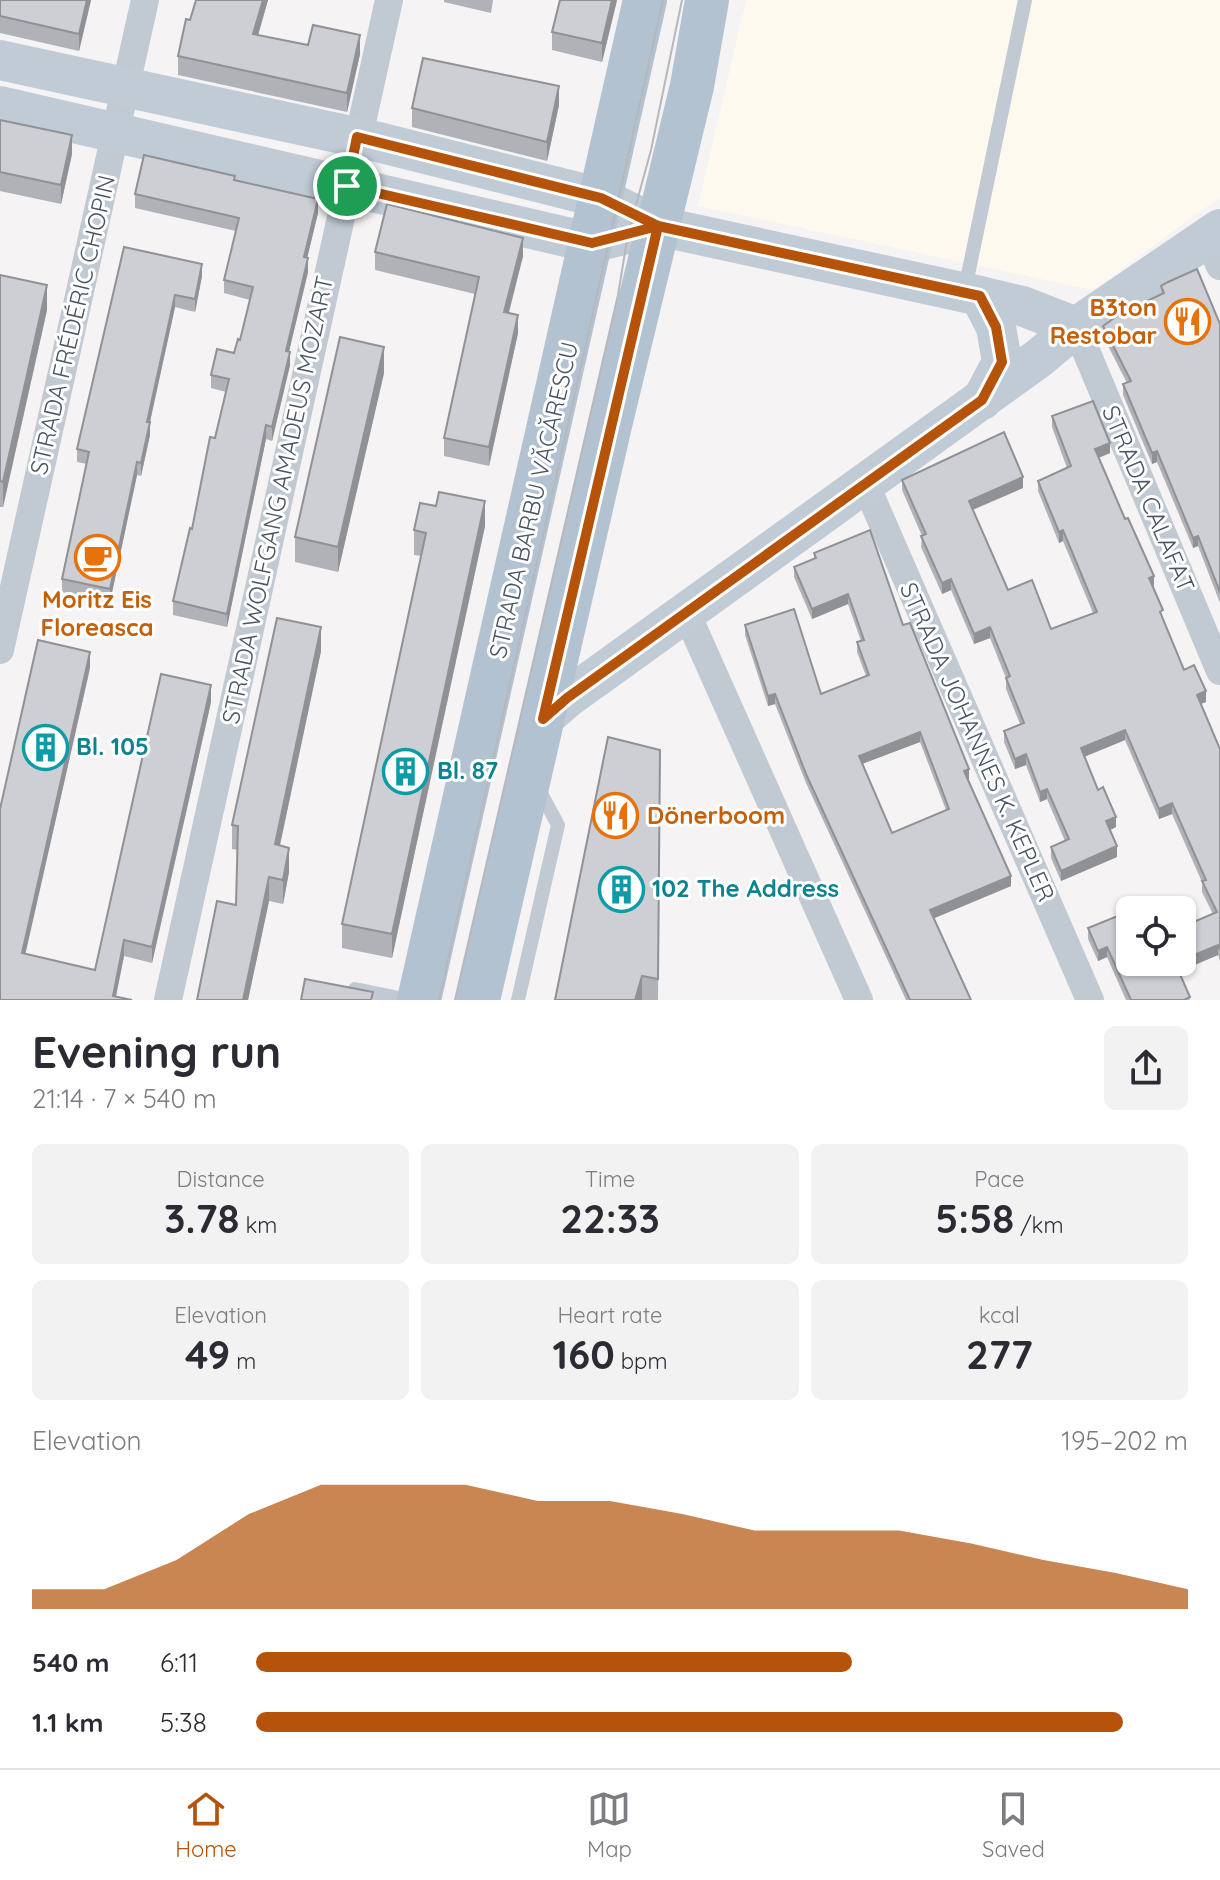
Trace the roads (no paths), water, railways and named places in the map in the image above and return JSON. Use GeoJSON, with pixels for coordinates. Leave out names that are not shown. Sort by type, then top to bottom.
{"type":"FeatureCollection","features":[{"type":"Feature","properties":{"kind":"main road","name":"STRADA BARBU VĂCĂRESCU"},"geometry":{"type":"LineString","coordinates":[[419,1000],[645,0]]}},
{"type":"Feature","properties":{"kind":"main road"},"geometry":{"type":"LineString","coordinates":[[478,1000],[610,425],[692,86],[707,0]]}},
{"type":"Feature","properties":{"kind":"street","name":"STRADA FRÉDÉRIC CHOPIN"},"geometry":{"type":"LineString","coordinates":[[0,650],[145,0]]}},
{"type":"Feature","properties":{"kind":"street","name":"STRADA WOLFGANG AMADEUS MOZART"},"geometry":{"type":"LineString","coordinates":[[168,1000],[389,0]]}},
{"type":"Feature","properties":{"kind":"street"},"geometry":{"type":"LineString","coordinates":[[0,60],[357,137],[601,198],[658,226],[1022,306],[1076,327]]}},
{"type":"Feature","properties":{"kind":"street"},"geometry":{"type":"LineString","coordinates":[[0,106],[592,243],[658,226]]}},
{"type":"Feature","properties":{"kind":"street"},"geometry":{"type":"LineString","coordinates":[[543,719],[567,698],[982,400],[1076,327],[1216,244]]}},
{"type":"Feature","properties":{"kind":"street"},"geometry":{"type":"LineString","coordinates":[[972,294],[996,327],[1002,362],[982,400]]}},
{"type":"Feature","properties":{"kind":"street","name":"STRADA CALAFAT"},"geometry":{"type":"LineString","coordinates":[[1076,327],[1220,671]]}},
{"type":"Feature","properties":{"kind":"street","name":"STRADA JOHANNES K. KEPLER"},"geometry":{"type":"LineString","coordinates":[[865,483],[1090,1000]]}},
{"type":"Feature","properties":{"kind":"street"},"geometry":{"type":"LineString","coordinates":[[686,612],[859,1000]]}},
{"type":"Feature","properties":{"kind":"street"},"geometry":{"type":"LineString","coordinates":[[562,639],[569,647],[585,655],[604,657],[636,648]]}},
{"type":"Feature","properties":{"kind":"lane"},"geometry":{"type":"LineString","coordinates":[[972,294],[1025,0]]}},
{"type":"Feature","properties":{"kind":"lane"},"geometry":{"type":"LineString","coordinates":[[518,1000],[558,825],[531,773]]}},
{"type":"Feature","properties":{"kind":"lane"},"geometry":{"type":"LineString","coordinates":[[345,987],[409,1000]]}},
{"type":"Feature","properties":{"kind":"tram line"},"geometry":{"type":"LineString","coordinates":[[439,1000],[663,0]]}},
{"type":"Feature","properties":{"kind":"tram line"},"geometry":{"type":"LineString","coordinates":[[455,1000],[618,295],[628,234],[651,150],[682,0]]}},
{"type":"Feature","properties":{"kind":"place","name":"B3ton Restobar"},"geometry":{"type":"Point","coordinates":[1188,322]}},
{"type":"Feature","properties":{"kind":"place","name":"Moritz Eis Floreasca"},"geometry":{"type":"Point","coordinates":[97,558]}},
{"type":"Feature","properties":{"kind":"place","name":"Bl. 105"},"geometry":{"type":"Point","coordinates":[45,747]}},
{"type":"Feature","properties":{"kind":"place","name":"Bl. 87"},"geometry":{"type":"Point","coordinates":[406,771]}},
{"type":"Feature","properties":{"kind":"place","name":"Dönerboom"},"geometry":{"type":"Point","coordinates":[616,816]}},
{"type":"Feature","properties":{"kind":"place","name":"102 The Address"},"geometry":{"type":"Point","coordinates":[621,889]}}]}
